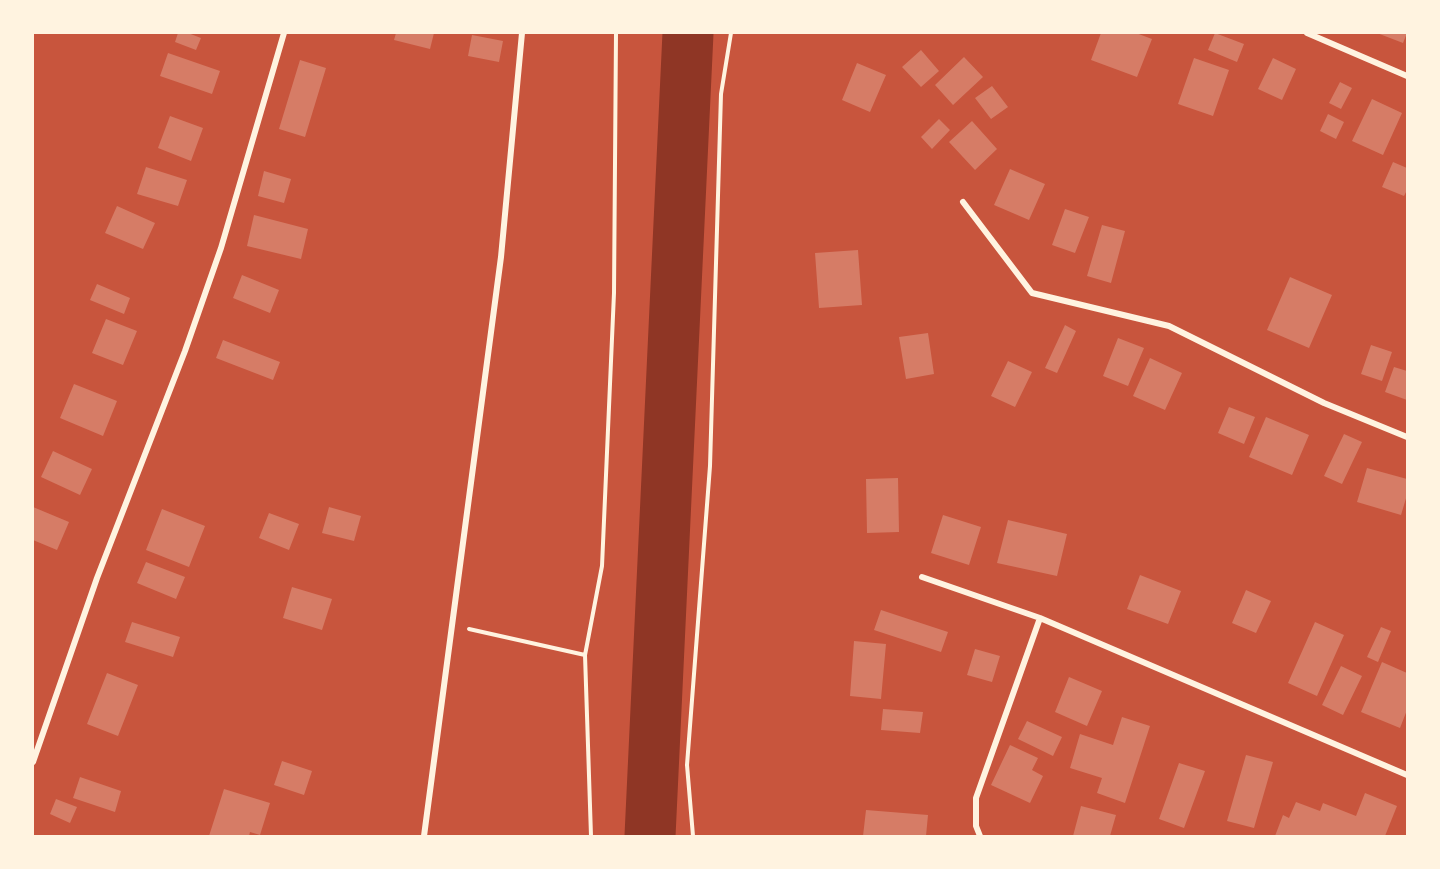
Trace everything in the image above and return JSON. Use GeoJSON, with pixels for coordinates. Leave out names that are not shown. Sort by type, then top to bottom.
{"type":"FeatureCollection","features":[{"type":"Feature","properties":{"kind":"street"},"geometry":{"type":"LineString","coordinates":[[33,762],[97,579],[185,351],[221,248],[284,33]]}},
{"type":"Feature","properties":{"kind":"street"},"geometry":{"type":"LineString","coordinates":[[424,836],[501,257],[522,33]]}},
{"type":"Feature","properties":{"kind":"street"},"geometry":{"type":"LineString","coordinates":[[1307,33],[1407,76]]}},
{"type":"Feature","properties":{"kind":"street"},"geometry":{"type":"LineString","coordinates":[[963,202],[1032,293],[1169,326],[1324,403],[1407,437]]}},
{"type":"Feature","properties":{"kind":"street"},"geometry":{"type":"LineString","coordinates":[[922,577],[1040,618],[1407,775]]}},
{"type":"Feature","properties":{"kind":"street"},"geometry":{"type":"LineString","coordinates":[[980,836],[976,826],[976,798],[1040,618]]}},
{"type":"Feature","properties":{"kind":"path"},"geometry":{"type":"LineString","coordinates":[[591,836],[585,655],[602,554],[614,293],[616,33]]}},
{"type":"Feature","properties":{"kind":"path"},"geometry":{"type":"LineString","coordinates":[[693,836],[687,765],[710,466],[721,94],[731,33]]}},
{"type":"Feature","properties":{"kind":"path"},"geometry":{"type":"LineString","coordinates":[[452,626],[585,655]]}},
{"type":"Feature","properties":{"kind":"building"},"geometry":{"type":"Polygon","coordinates":[[[178,33],[188,33],[201,38],[196,50],[175,42],[178,33]]]}},
{"type":"Feature","properties":{"kind":"building"},"geometry":{"type":"Polygon","coordinates":[[[396,33],[434,33],[430,49],[394,40],[396,33]]]}},
{"type":"Feature","properties":{"kind":"building"},"geometry":{"type":"Polygon","coordinates":[[[1101,33],[1136,33],[1152,39],[1137,77],[1091,60],[1101,33]]]}},
{"type":"Feature","properties":{"kind":"building"},"geometry":{"type":"Polygon","coordinates":[[[1215,33],[1244,44],[1237,62],[1208,50],[1215,33]]]}},
{"type":"Feature","properties":{"kind":"building"},"geometry":{"type":"Polygon","coordinates":[[[1377,33],[1407,33],[1403,43],[1377,33]]]}},
{"type":"Feature","properties":{"kind":"building"},"geometry":{"type":"Polygon","coordinates":[[[472,35],[503,41],[499,62],[468,56],[472,35]]]}},
{"type":"Feature","properties":{"kind":"building"},"geometry":{"type":"Polygon","coordinates":[[[921,50],[939,71],[921,87],[902,67],[921,50]]]}},
{"type":"Feature","properties":{"kind":"building"},"geometry":{"type":"Polygon","coordinates":[[[168,53],[220,71],[212,94],[160,76],[168,53]]]}},
{"type":"Feature","properties":{"kind":"building"},"geometry":{"type":"Polygon","coordinates":[[[964,57],[983,77],[953,105],[935,85],[964,57]]]}},
{"type":"Feature","properties":{"kind":"building"},"geometry":{"type":"Polygon","coordinates":[[[1194,58],[1229,70],[1213,116],[1178,104],[1194,58]]]}},
{"type":"Feature","properties":{"kind":"building"},"geometry":{"type":"Polygon","coordinates":[[[1273,58],[1296,69],[1282,100],[1258,89],[1273,58]]]}},
{"type":"Feature","properties":{"kind":"building"},"geometry":{"type":"Polygon","coordinates":[[[300,60],[326,68],[305,137],[279,129],[300,60]]]}},
{"type":"Feature","properties":{"kind":"building"},"geometry":{"type":"Polygon","coordinates":[[[857,63],[886,75],[870,112],[842,100],[857,63]]]}},
{"type":"Feature","properties":{"kind":"building"},"geometry":{"type":"Polygon","coordinates":[[[1340,82],[1352,88],[1341,109],[1329,103],[1340,82]]]}},
{"type":"Feature","properties":{"kind":"building"},"geometry":{"type":"Polygon","coordinates":[[[992,86],[1008,107],[991,119],[975,98],[992,86]]]}},
{"type":"Feature","properties":{"kind":"building"},"geometry":{"type":"Polygon","coordinates":[[[1372,99],[1402,113],[1383,155],[1352,141],[1372,99]]]}},
{"type":"Feature","properties":{"kind":"building"},"geometry":{"type":"Polygon","coordinates":[[[1328,114],[1344,122],[1336,139],[1320,131],[1328,114]]]}},
{"type":"Feature","properties":{"kind":"building"},"geometry":{"type":"Polygon","coordinates":[[[170,116],[203,128],[191,161],[158,148],[170,116]]]}},
{"type":"Feature","properties":{"kind":"building"},"geometry":{"type":"Polygon","coordinates":[[[939,119],[950,130],[932,149],[921,137],[939,119]]]}},
{"type":"Feature","properties":{"kind":"building"},"geometry":{"type":"Polygon","coordinates":[[[972,121],[997,149],[975,170],[949,142],[972,121]]]}},
{"type":"Feature","properties":{"kind":"building"},"geometry":{"type":"Polygon","coordinates":[[[1393,162],[1407,168],[1407,190],[1404,196],[1382,187],[1393,162]]]}},
{"type":"Feature","properties":{"kind":"building"},"geometry":{"type":"Polygon","coordinates":[[[146,167],[187,180],[178,206],[137,194],[146,167]]]}},
{"type":"Feature","properties":{"kind":"building"},"geometry":{"type":"Polygon","coordinates":[[[1010,169],[1045,184],[1029,220],[994,205],[1010,169]]]}},
{"type":"Feature","properties":{"kind":"building"},"geometry":{"type":"Polygon","coordinates":[[[264,171],[291,179],[284,203],[258,196],[264,171]]]}},
{"type":"Feature","properties":{"kind":"building"},"geometry":{"type":"Polygon","coordinates":[[[117,206],[155,223],[143,249],[105,233],[117,206]]]}},
{"type":"Feature","properties":{"kind":"building"},"geometry":{"type":"Polygon","coordinates":[[[1065,209],[1089,217],[1075,253],[1052,245],[1065,209]]]}},
{"type":"Feature","properties":{"kind":"building"},"geometry":{"type":"Polygon","coordinates":[[[254,215],[308,229],[301,259],[247,246],[254,215]]]}},
{"type":"Feature","properties":{"kind":"building"},"geometry":{"type":"Polygon","coordinates":[[[1102,225],[1125,231],[1111,283],[1087,276],[1102,225]]]}},
{"type":"Feature","properties":{"kind":"building"},"geometry":{"type":"Polygon","coordinates":[[[858,250],[862,305],[819,308],[815,253],[858,250]]]}},
{"type":"Feature","properties":{"kind":"building"},"geometry":{"type":"Polygon","coordinates":[[[242,275],[279,290],[270,313],[233,298],[242,275]]]}},
{"type":"Feature","properties":{"kind":"building"},"geometry":{"type":"Polygon","coordinates":[[[1290,277],[1332,295],[1309,348],[1267,330],[1290,277]]]}},
{"type":"Feature","properties":{"kind":"building"},"geometry":{"type":"Polygon","coordinates":[[[97,284],[130,298],[124,314],[90,300],[97,284]]]}},
{"type":"Feature","properties":{"kind":"building"},"geometry":{"type":"Polygon","coordinates":[[[106,319],[137,331],[123,365],[92,353],[106,319]]]}},
{"type":"Feature","properties":{"kind":"building"},"geometry":{"type":"Polygon","coordinates":[[[1065,325],[1076,331],[1057,373],[1045,368],[1065,325]]]}},
{"type":"Feature","properties":{"kind":"building"},"geometry":{"type":"Polygon","coordinates":[[[928,333],[934,374],[906,379],[899,337],[928,333]]]}},
{"type":"Feature","properties":{"kind":"building"},"geometry":{"type":"Polygon","coordinates":[[[1118,338],[1144,348],[1128,386],[1103,376],[1118,338]]]}},
{"type":"Feature","properties":{"kind":"building"},"geometry":{"type":"Polygon","coordinates":[[[223,340],[280,362],[273,380],[216,358],[223,340]]]}},
{"type":"Feature","properties":{"kind":"building"},"geometry":{"type":"Polygon","coordinates":[[[1371,345],[1392,352],[1382,381],[1361,374],[1371,345]]]}},
{"type":"Feature","properties":{"kind":"building"},"geometry":{"type":"Polygon","coordinates":[[[1150,358],[1182,373],[1165,410],[1133,396],[1150,358]]]}},
{"type":"Feature","properties":{"kind":"building"},"geometry":{"type":"Polygon","coordinates":[[[1008,361],[1032,372],[1015,407],[991,396],[1008,361]]]}},
{"type":"Feature","properties":{"kind":"building"},"geometry":{"type":"Polygon","coordinates":[[[1394,367],[1407,371],[1407,400],[1385,392],[1394,367]]]}},
{"type":"Feature","properties":{"kind":"building"},"geometry":{"type":"Polygon","coordinates":[[[74,384],[117,401],[103,436],[60,418],[74,384]]]}},
{"type":"Feature","properties":{"kind":"building"},"geometry":{"type":"Polygon","coordinates":[[[1229,407],[1255,417],[1244,444],[1218,433],[1229,407]]]}},
{"type":"Feature","properties":{"kind":"building"},"geometry":{"type":"Polygon","coordinates":[[[1266,417],[1309,435],[1292,475],[1249,457],[1266,417]]]}},
{"type":"Feature","properties":{"kind":"building"},"geometry":{"type":"Polygon","coordinates":[[[1344,434],[1362,442],[1342,484],[1324,476],[1344,434]]]}},
{"type":"Feature","properties":{"kind":"building"},"geometry":{"type":"Polygon","coordinates":[[[53,451],[92,469],[80,495],[41,477],[53,451]]]}},
{"type":"Feature","properties":{"kind":"building"},"geometry":{"type":"Polygon","coordinates":[[[1367,468],[1407,479],[1407,495],[1401,515],[1357,502],[1367,468]]]}},
{"type":"Feature","properties":{"kind":"building"},"geometry":{"type":"Polygon","coordinates":[[[898,478],[899,532],[867,533],[866,479],[898,478]]]}},
{"type":"Feature","properties":{"kind":"building"},"geometry":{"type":"Polygon","coordinates":[[[33,507],[69,522],[57,550],[33,540],[33,507]]]}},
{"type":"Feature","properties":{"kind":"building"},"geometry":{"type":"Polygon","coordinates":[[[329,507],[361,516],[354,541],[322,533],[329,507]]]}},
{"type":"Feature","properties":{"kind":"building"},"geometry":{"type":"Polygon","coordinates":[[[162,509],[205,526],[189,567],[146,550],[162,509]]]}},
{"type":"Feature","properties":{"kind":"building"},"geometry":{"type":"Polygon","coordinates":[[[269,513],[299,524],[289,550],[259,538],[269,513]]]}},
{"type":"Feature","properties":{"kind":"building"},"geometry":{"type":"Polygon","coordinates":[[[943,515],[981,527],[969,565],[931,553],[943,515]]]}},
{"type":"Feature","properties":{"kind":"building"},"geometry":{"type":"Polygon","coordinates":[[[1008,520],[1067,534],[1057,576],[997,563],[1008,520]]]}},
{"type":"Feature","properties":{"kind":"building"},"geometry":{"type":"Polygon","coordinates":[[[146,562],[185,577],[176,599],[137,583],[146,562]]]}},
{"type":"Feature","properties":{"kind":"building"},"geometry":{"type":"Polygon","coordinates":[[[1140,575],[1181,591],[1168,624],[1127,609],[1140,575]]]}},
{"type":"Feature","properties":{"kind":"building"},"geometry":{"type":"Polygon","coordinates":[[[292,587],[332,599],[322,630],[283,618],[292,587]]]}},
{"type":"Feature","properties":{"kind":"building"},"geometry":{"type":"Polygon","coordinates":[[[1246,590],[1271,601],[1256,633],[1232,623],[1246,590]]]}},
{"type":"Feature","properties":{"kind":"building"},"geometry":{"type":"Polygon","coordinates":[[[881,610],[948,632],[941,652],[874,630],[881,610]]]}},
{"type":"Feature","properties":{"kind":"building"},"geometry":{"type":"Polygon","coordinates":[[[132,622],[180,637],[173,657],[125,642],[132,622]]]}},
{"type":"Feature","properties":{"kind":"building"},"geometry":{"type":"Polygon","coordinates":[[[1315,622],[1344,635],[1317,696],[1288,683],[1315,622]]]}},
{"type":"Feature","properties":{"kind":"building"},"geometry":{"type":"Polygon","coordinates":[[[1381,627],[1391,631],[1378,662],[1367,657],[1381,627]]]}},
{"type":"Feature","properties":{"kind":"building"},"geometry":{"type":"Polygon","coordinates":[[[854,641],[886,644],[881,699],[850,696],[854,641]]]}},
{"type":"Feature","properties":{"kind":"building"},"geometry":{"type":"Polygon","coordinates":[[[975,649],[1000,656],[992,682],[967,675],[975,649]]]}},
{"type":"Feature","properties":{"kind":"building"},"geometry":{"type":"Polygon","coordinates":[[[1382,662],[1407,673],[1407,710],[1400,728],[1361,712],[1382,662]]]}},
{"type":"Feature","properties":{"kind":"building"},"geometry":{"type":"Polygon","coordinates":[[[1341,666],[1362,676],[1343,715],[1322,705],[1341,666]]]}},
{"type":"Feature","properties":{"kind":"building"},"geometry":{"type":"Polygon","coordinates":[[[107,673],[138,685],[118,736],[87,724],[107,673]]]}},
{"type":"Feature","properties":{"kind":"building"},"geometry":{"type":"Polygon","coordinates":[[[1069,677],[1102,691],[1087,726],[1055,712],[1069,677]]]}},
{"type":"Feature","properties":{"kind":"building"},"geometry":{"type":"Polygon","coordinates":[[[883,709],[923,712],[920,733],[881,730],[883,709]]]}},
{"type":"Feature","properties":{"kind":"building"},"geometry":{"type":"Polygon","coordinates":[[[1122,717],[1150,726],[1125,803],[1097,793],[1102,778],[1070,768],[1080,734],[1113,745],[1122,717]]]}},
{"type":"Feature","properties":{"kind":"building"},"geometry":{"type":"Polygon","coordinates":[[[1027,721],[1062,737],[1053,756],[1018,739],[1027,721]]]}},
{"type":"Feature","properties":{"kind":"building"},"geometry":{"type":"Polygon","coordinates":[[[1010,745],[1038,758],[1032,770],[1043,776],[1030,803],[991,785],[1010,745]]]}},
{"type":"Feature","properties":{"kind":"building"},"geometry":{"type":"Polygon","coordinates":[[[1246,755],[1273,762],[1254,828],[1227,821],[1246,755]]]}},
{"type":"Feature","properties":{"kind":"building"},"geometry":{"type":"Polygon","coordinates":[[[282,761],[312,771],[304,795],[274,785],[282,761]]]}},
{"type":"Feature","properties":{"kind":"building"},"geometry":{"type":"Polygon","coordinates":[[[1179,763],[1205,771],[1184,828],[1159,819],[1179,763]]]}},
{"type":"Feature","properties":{"kind":"building"},"geometry":{"type":"Polygon","coordinates":[[[80,777],[121,791],[115,812],[73,798],[80,777]]]}},
{"type":"Feature","properties":{"kind":"building"},"geometry":{"type":"Polygon","coordinates":[[[224,789],[270,803],[260,835],[250,832],[249,836],[209,836],[224,789]]]}},
{"type":"Feature","properties":{"kind":"building"},"geometry":{"type":"Polygon","coordinates":[[[1365,793],[1397,806],[1385,836],[1275,836],[1283,815],[1289,818],[1296,802],[1320,811],[1323,803],[1356,816],[1365,793]]]}},
{"type":"Feature","properties":{"kind":"building"},"geometry":{"type":"Polygon","coordinates":[[[56,799],[77,807],[70,823],[50,814],[56,799]]]}},
{"type":"Feature","properties":{"kind":"building"},"geometry":{"type":"Polygon","coordinates":[[[1081,806],[1116,815],[1110,836],[1073,836],[1081,806]]]}},
{"type":"Feature","properties":{"kind":"building"},"geometry":{"type":"Polygon","coordinates":[[[866,810],[928,815],[926,836],[863,836],[866,810]]]}},
{"type":"Feature","properties":{"kind":"waterway"},"geometry":{"type":"LineString","coordinates":[[650,836],[688,33]]}}]}
